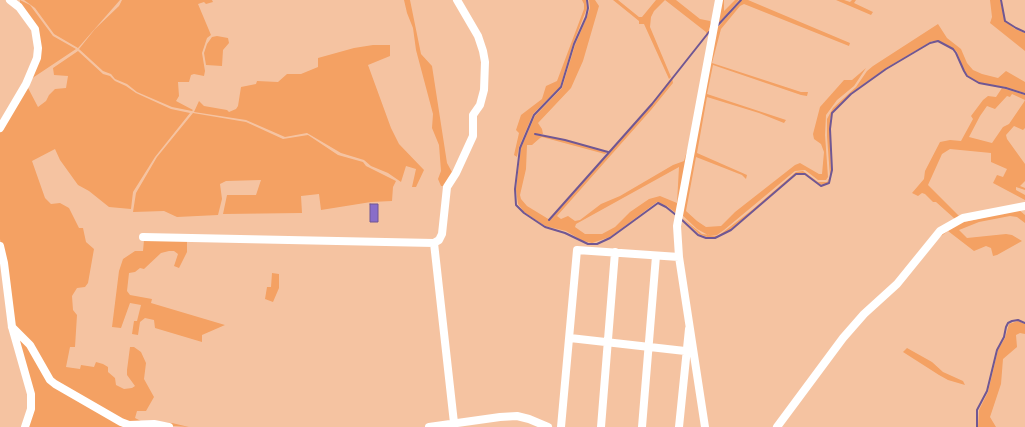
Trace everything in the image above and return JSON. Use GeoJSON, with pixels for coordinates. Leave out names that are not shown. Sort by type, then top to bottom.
{"type":"FeatureCollection","features":[{"type":"Feature","properties":{"kind":"street"},"geometry":{"type":"LineString","coordinates":[[0,128],[26,84],[38,58],[35,29],[19,7],[10,0]]}},
{"type":"Feature","properties":{"kind":"street"},"geometry":{"type":"LineString","coordinates":[[143,236],[434,243],[439,240],[442,234],[447,187],[456,173],[473,136],[473,115],[480,104],[484,90],[485,62],[483,51],[478,36],[457,0]]}},
{"type":"Feature","properties":{"kind":"street"},"geometry":{"type":"LineString","coordinates":[[704,427],[691,326],[679,257],[678,219],[719,0]]}},
{"type":"Feature","properties":{"kind":"street"},"geometry":{"type":"LineString","coordinates":[[777,427],[850,329],[897,284],[940,231],[963,218],[1025,206]]}},
{"type":"Feature","properties":{"kind":"street"},"geometry":{"type":"LineString","coordinates":[[434,243],[454,423]]}},
{"type":"Feature","properties":{"kind":"street"},"geometry":{"type":"LineString","coordinates":[[0,246],[4,263],[12,327],[31,394],[31,410],[25,427]]}},
{"type":"Feature","properties":{"kind":"street"},"geometry":{"type":"LineString","coordinates":[[561,427],[577,251],[579,249],[679,257]]}},
{"type":"Feature","properties":{"kind":"street"},"geometry":{"type":"LineString","coordinates":[[601,427],[615,252]]}},
{"type":"Feature","properties":{"kind":"street"},"geometry":{"type":"LineString","coordinates":[[642,427],[656,256]]}},
{"type":"Feature","properties":{"kind":"street"},"geometry":{"type":"LineString","coordinates":[[679,427],[685,351],[688,330],[691,326]]}},
{"type":"Feature","properties":{"kind":"street"},"geometry":{"type":"LineString","coordinates":[[12,327],[30,345],[50,380],[56,384],[121,422],[129,425],[154,424],[169,427]]}},
{"type":"Feature","properties":{"kind":"street"},"geometry":{"type":"LineString","coordinates":[[570,338],[685,351]]}},
{"type":"Feature","properties":{"kind":"street"},"geometry":{"type":"LineString","coordinates":[[429,427],[517,416],[548,427]]}},
{"type":"Feature","properties":{"kind":"shaded area"},"geometry":{"type":"Polygon","coordinates":[[[20,0],[30,5],[53,36],[76,49],[28,81],[39,39],[20,7],[20,0]]]}},
{"type":"Feature","properties":{"kind":"shaded area"},"geometry":{"type":"Polygon","coordinates":[[[24,0],[120,0],[78,48],[54,34],[35,8],[24,0]]]}},
{"type":"Feature","properties":{"kind":"shaded area"},"geometry":{"type":"Polygon","coordinates":[[[122,0],[212,0],[213,2],[198,4],[211,35],[207,38],[202,53],[205,71],[204,76],[194,74],[191,75],[189,82],[178,82],[179,96],[176,101],[193,110],[192,111],[172,107],[137,92],[127,84],[115,79],[111,74],[103,71],[79,49],[95,29],[119,6],[122,0]]]}},
{"type":"Feature","properties":{"kind":"shaded area"},"geometry":{"type":"Polygon","coordinates":[[[404,0],[410,0],[421,54],[432,66],[447,163],[453,174],[446,186],[441,186],[438,179],[441,171],[439,145],[432,128],[433,114],[416,50],[413,28],[404,0]]]}},
{"type":"Feature","properties":{"kind":"shaded area"},"geometry":{"type":"Polygon","coordinates":[[[582,0],[586,0],[587,8],[573,44],[560,87],[533,114],[519,147],[517,157],[514,155],[519,133],[516,130],[521,115],[542,99],[546,86],[557,81],[584,9],[582,0]]]}},
{"type":"Feature","properties":{"kind":"shaded area"},"geometry":{"type":"Polygon","coordinates":[[[589,0],[595,0],[599,6],[583,61],[571,88],[538,123],[543,134],[535,134],[566,140],[607,152],[605,154],[542,137],[532,145],[527,145],[526,169],[520,195],[521,199],[527,206],[550,220],[652,104],[672,77],[673,83],[651,110],[557,216],[561,219],[568,216],[575,221],[580,220],[601,204],[620,196],[673,165],[684,161],[691,138],[677,214],[667,206],[657,202],[610,237],[592,243],[583,241],[566,231],[545,226],[524,212],[518,204],[516,189],[521,148],[535,116],[562,88],[575,45],[590,8],[589,0]],[[679,167],[576,224],[575,227],[585,234],[602,234],[615,227],[630,212],[649,199],[660,196],[677,203],[679,167]]]}},
{"type":"Feature","properties":{"kind":"shaded area"},"geometry":{"type":"Polygon","coordinates":[[[613,0],[618,0],[639,17],[642,17],[656,0],[665,0],[654,11],[651,17],[650,27],[671,77],[669,79],[644,24],[639,24],[639,21],[613,0]]]}},
{"type":"Feature","properties":{"kind":"shaded area"},"geometry":{"type":"Polygon","coordinates":[[[665,0],[676,0],[700,19],[710,21],[711,24],[707,36],[706,32],[665,0]]]}},
{"type":"Feature","properties":{"kind":"shaded area"},"geometry":{"type":"Polygon","coordinates":[[[722,0],[724,0],[724,11],[735,0],[739,0],[718,24],[722,0]]]}},
{"type":"Feature","properties":{"kind":"shaded area"},"geometry":{"type":"Polygon","coordinates":[[[742,0],[748,0],[850,43],[849,46],[744,4],[740,6],[721,29],[712,63],[801,92],[808,92],[807,96],[801,95],[713,65],[707,94],[786,120],[784,123],[759,113],[707,97],[697,153],[747,175],[746,179],[742,175],[696,157],[686,211],[706,227],[721,226],[735,212],[795,165],[800,163],[819,174],[822,174],[824,152],[821,144],[814,139],[813,134],[820,107],[844,80],[852,80],[866,68],[854,86],[837,100],[826,115],[825,135],[828,177],[826,180],[818,180],[805,170],[795,171],[724,230],[717,235],[708,235],[697,229],[680,213],[716,26],[719,26],[742,0]]]}},
{"type":"Feature","properties":{"kind":"shaded area"},"geometry":{"type":"Polygon","coordinates":[[[836,0],[850,2],[852,0],[856,0],[854,3],[873,12],[871,15],[836,0]]]}},
{"type":"Feature","properties":{"kind":"shaded area"},"geometry":{"type":"Polygon","coordinates":[[[990,0],[1000,0],[1005,21],[1015,29],[1025,33],[1025,51],[990,23],[992,17],[990,0]]]}},
{"type":"Feature","properties":{"kind":"shaded area"},"geometry":{"type":"Polygon","coordinates":[[[938,24],[947,38],[961,49],[967,63],[973,70],[998,78],[1006,71],[1025,82],[1025,93],[1006,87],[979,83],[968,76],[964,71],[957,52],[939,41],[932,41],[886,68],[851,93],[834,110],[830,119],[831,176],[827,184],[819,185],[805,174],[796,174],[730,230],[715,238],[699,234],[681,217],[702,234],[718,236],[752,210],[796,172],[803,171],[818,182],[827,182],[830,177],[827,119],[833,108],[856,87],[867,71],[873,66],[938,24]]]}},
{"type":"Feature","properties":{"kind":"shaded area"},"geometry":{"type":"Polygon","coordinates":[[[217,36],[228,38],[229,43],[223,50],[222,66],[206,65],[204,53],[207,44],[212,37],[217,36]]]}},
{"type":"Feature","properties":{"kind":"shaded area"},"geometry":{"type":"Polygon","coordinates":[[[373,45],[390,45],[390,56],[368,65],[391,128],[399,144],[424,170],[416,187],[412,187],[416,169],[406,166],[401,182],[388,173],[371,166],[364,160],[341,153],[307,133],[285,137],[246,120],[194,112],[199,101],[204,106],[227,110],[229,112],[236,109],[238,106],[241,87],[256,84],[257,81],[278,82],[287,74],[301,74],[318,67],[318,58],[354,48],[373,45]]]}},
{"type":"Feature","properties":{"kind":"shaded area"},"geometry":{"type":"Polygon","coordinates":[[[78,51],[103,74],[110,76],[115,81],[136,93],[171,109],[190,113],[155,157],[133,192],[131,209],[109,207],[89,191],[78,185],[60,160],[55,149],[32,161],[45,198],[51,204],[60,203],[69,208],[79,228],[83,228],[86,242],[94,249],[88,283],[85,287],[77,288],[72,296],[73,310],[77,315],[75,347],[70,347],[66,367],[80,369],[81,365],[94,367],[96,362],[103,364],[108,367],[108,372],[115,378],[116,385],[124,389],[132,388],[135,386],[127,375],[127,370],[130,347],[134,347],[141,352],[146,363],[144,379],[154,397],[146,411],[137,411],[135,418],[141,421],[172,423],[189,427],[130,423],[58,385],[15,326],[0,239],[0,132],[27,86],[38,107],[46,101],[55,89],[66,88],[68,76],[54,75],[53,68],[78,51]]]}},
{"type":"Feature","properties":{"kind":"shaded area"},"geometry":{"type":"Polygon","coordinates":[[[1002,88],[1025,95],[1025,100],[1025,128],[1023,130],[1014,126],[1006,135],[1007,139],[1025,164],[1025,181],[1020,186],[1025,188],[1025,190],[1016,187],[1016,190],[1025,195],[1025,200],[993,183],[997,175],[1003,177],[1007,169],[991,162],[991,153],[950,149],[942,154],[928,185],[960,217],[955,219],[925,194],[922,193],[918,196],[912,193],[924,179],[925,171],[940,142],[950,140],[961,141],[973,119],[971,116],[983,100],[988,96],[996,97],[1002,88]],[[1012,94],[1010,97],[1007,96],[995,109],[987,106],[969,137],[992,143],[1003,127],[1009,124],[1025,100],[1012,94]]]}},
{"type":"Feature","properties":{"kind":"shaded area"},"geometry":{"type":"Polygon","coordinates":[[[193,113],[246,122],[283,139],[308,135],[338,155],[363,162],[366,166],[396,181],[393,187],[392,201],[371,202],[321,210],[319,194],[301,196],[302,213],[223,214],[227,195],[256,195],[261,180],[226,181],[220,184],[222,199],[218,215],[177,217],[164,211],[133,212],[136,193],[157,157],[193,113]]]}},
{"type":"Feature","properties":{"kind":"shaded area"},"geometry":{"type":"Polygon","coordinates":[[[370,204],[378,204],[378,222],[370,222],[370,204]]]}},
{"type":"Feature","properties":{"kind":"shaded area"},"geometry":{"type":"Polygon","coordinates":[[[1019,210],[1025,215],[1025,223],[1017,217],[1010,216],[979,222],[959,230],[967,238],[1006,234],[1012,235],[1022,241],[997,255],[993,256],[991,248],[986,246],[974,251],[948,231],[933,242],[939,235],[955,224],[1019,210]]]}},
{"type":"Feature","properties":{"kind":"shaded area"},"geometry":{"type":"Polygon","coordinates":[[[144,240],[187,240],[187,252],[179,268],[174,266],[178,254],[174,251],[169,251],[161,253],[144,269],[140,268],[135,272],[129,273],[127,291],[130,295],[152,299],[151,303],[225,325],[202,335],[202,342],[155,328],[154,320],[145,318],[140,322],[138,335],[132,334],[134,321],[137,321],[141,305],[130,303],[121,328],[112,327],[119,271],[123,259],[135,251],[143,251],[144,240]]]}},
{"type":"Feature","properties":{"kind":"shaded area"},"geometry":{"type":"Polygon","coordinates":[[[272,273],[279,274],[279,288],[273,302],[265,299],[267,287],[271,287],[272,273]]]}},
{"type":"Feature","properties":{"kind":"shaded area"},"geometry":{"type":"Polygon","coordinates":[[[1018,321],[1025,324],[1025,334],[1020,333],[1016,335],[1017,347],[1003,359],[1001,384],[990,417],[996,427],[978,427],[979,410],[988,392],[998,350],[1005,338],[1009,324],[1018,321]]]}},
{"type":"Feature","properties":{"kind":"shaded area"},"geometry":{"type":"Polygon","coordinates":[[[20,338],[30,347],[46,377],[125,427],[27,427],[31,414],[18,343],[20,338]]]}},
{"type":"Feature","properties":{"kind":"shaded area"},"geometry":{"type":"Polygon","coordinates":[[[907,348],[932,362],[943,372],[963,381],[965,385],[948,380],[903,352],[907,348]]]}},
{"type":"Feature","properties":{"kind":"waterway"},"geometry":{"type":"LineString","coordinates":[[587,0],[588,8],[586,17],[574,44],[561,87],[534,115],[520,148],[515,189],[516,205],[524,213],[545,227],[565,233],[588,244],[597,244],[610,238],[658,203],[676,215]]}},
{"type":"Feature","properties":{"kind":"waterway"},"geometry":{"type":"LineString","coordinates":[[718,25],[741,0]]}},
{"type":"Feature","properties":{"kind":"waterway"},"geometry":{"type":"LineString","coordinates":[[1001,0],[1005,21],[1025,32]]}},
{"type":"Feature","properties":{"kind":"waterway"},"geometry":{"type":"LineString","coordinates":[[549,220],[652,104],[709,32]]}},
{"type":"Feature","properties":{"kind":"waterway"},"geometry":{"type":"LineString","coordinates":[[681,219],[698,235],[706,238],[715,238],[731,230],[796,174],[805,174],[821,186],[829,183],[832,170],[830,129],[832,113],[851,94],[886,69],[930,43],[938,41],[953,49],[967,76],[979,83],[1006,88],[1025,94]]}},
{"type":"Feature","properties":{"kind":"waterway"},"geometry":{"type":"LineString","coordinates":[[535,134],[565,140],[608,152]]}},
{"type":"Feature","properties":{"kind":"waterway"},"geometry":{"type":"LineString","coordinates":[[977,427],[977,410],[987,391],[997,350],[1004,337],[1006,327],[1008,323],[1012,321],[1018,320],[1025,323]]}}]}
